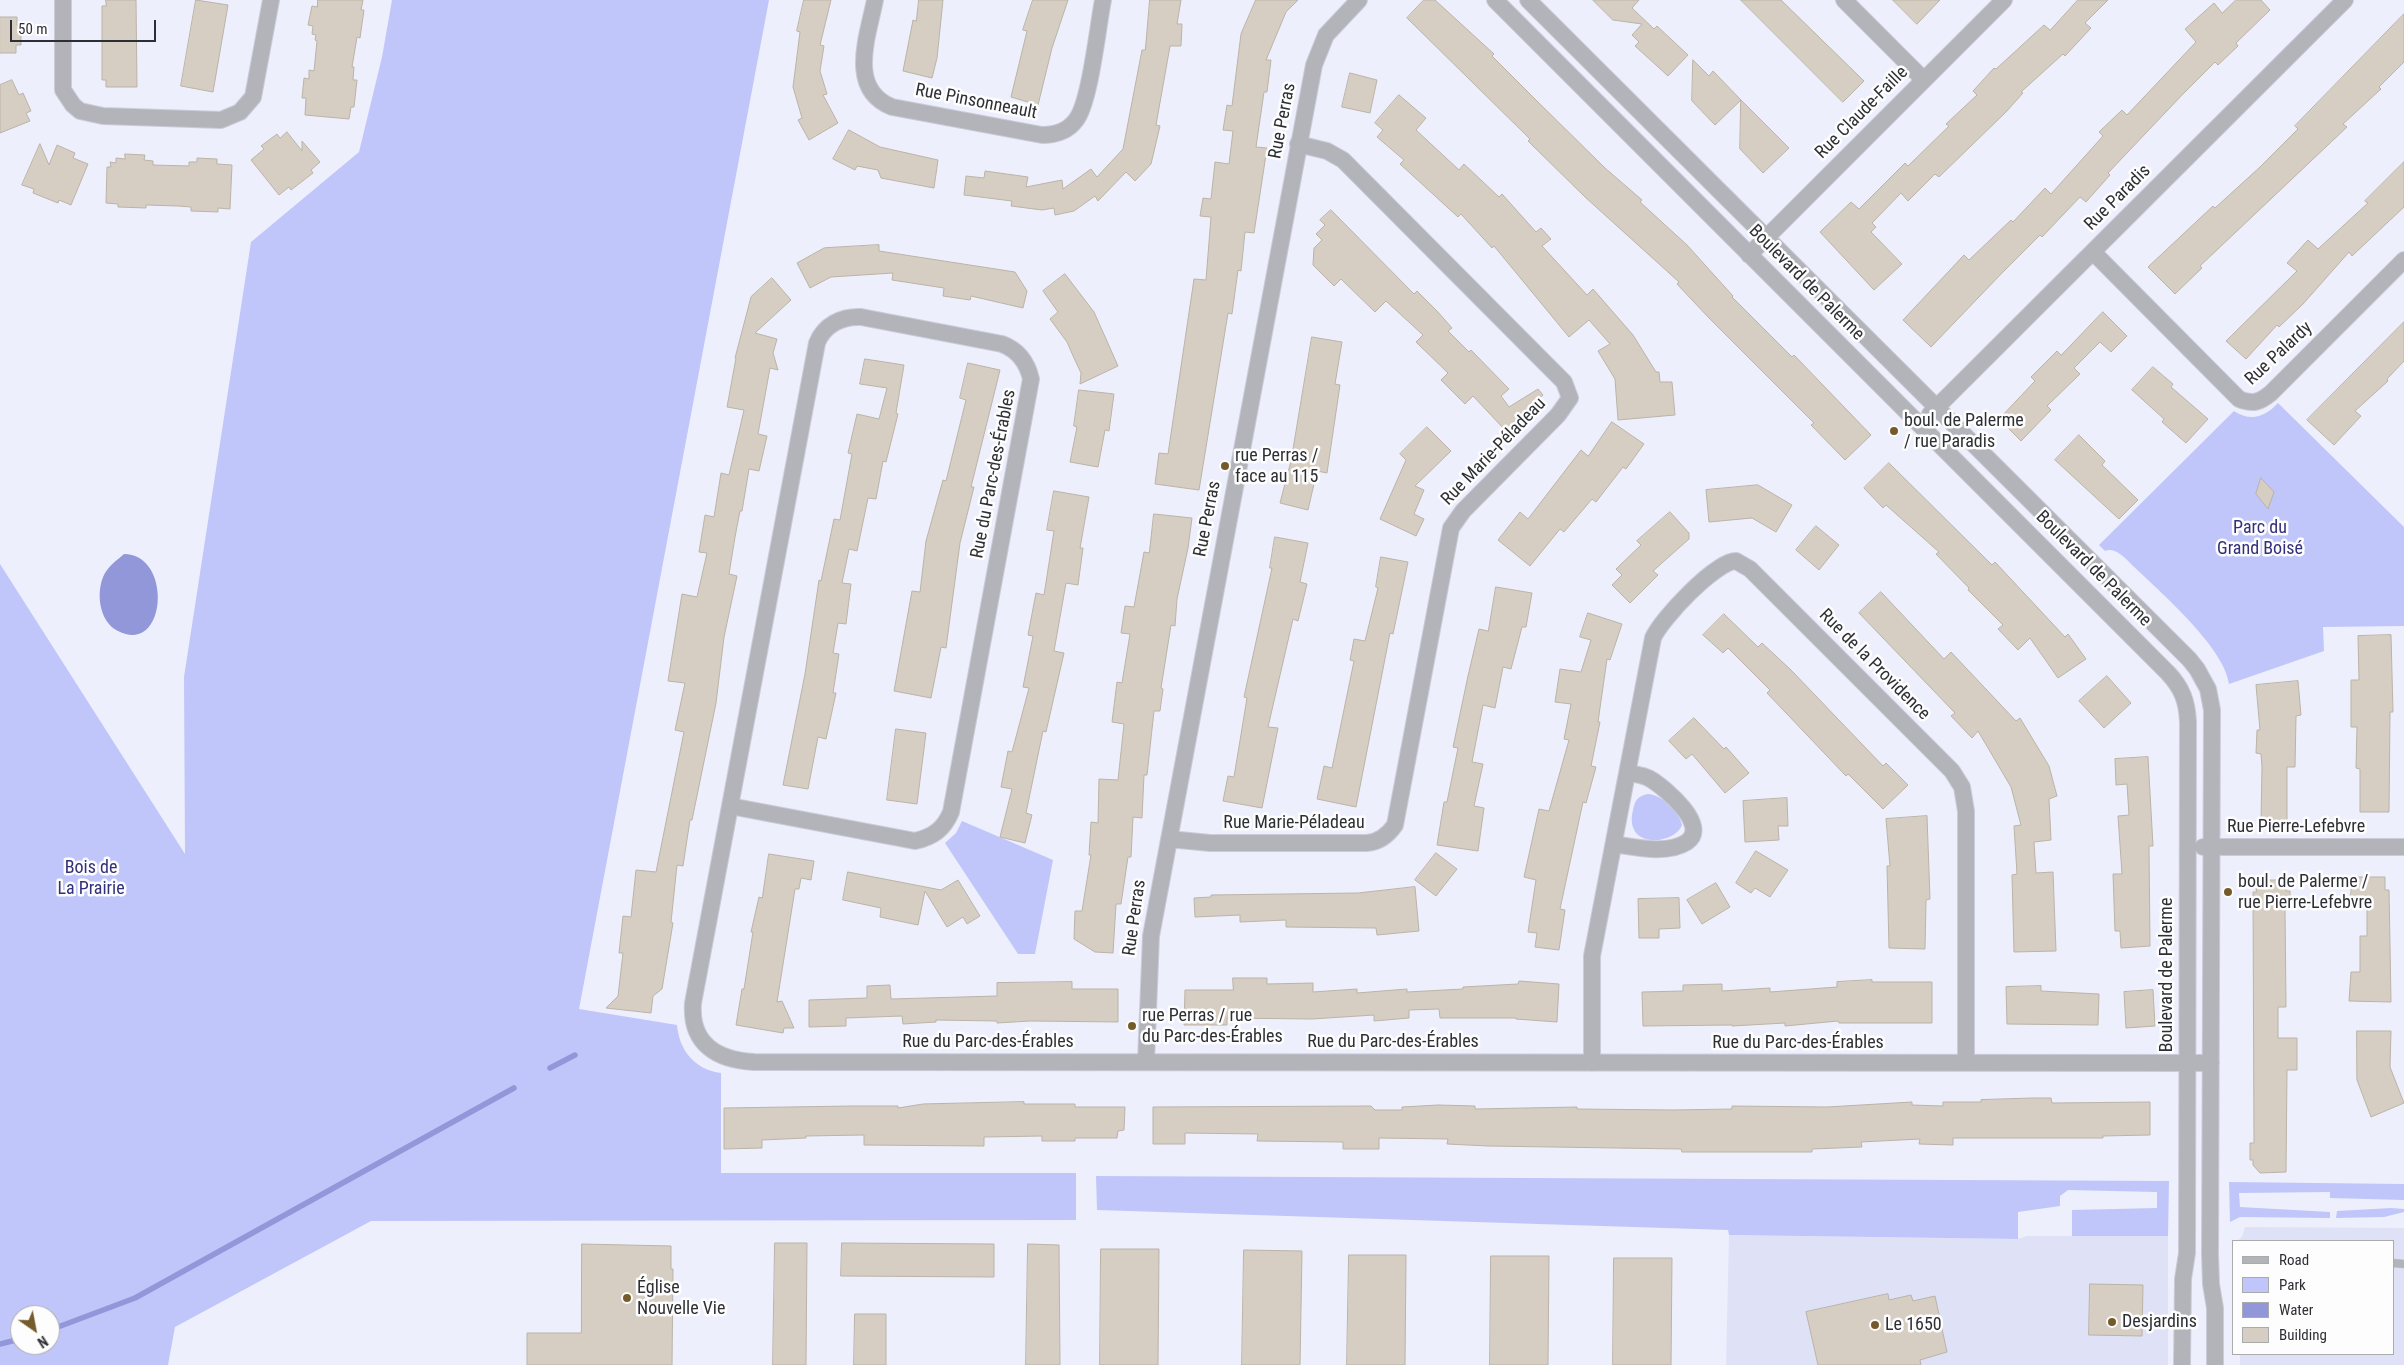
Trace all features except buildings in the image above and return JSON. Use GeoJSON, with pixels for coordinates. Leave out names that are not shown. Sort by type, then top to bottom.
{"type":"FeatureCollection","features":[{"type":"Feature","properties":{"kind":"street"},"geometry":{"type":"LineString","coordinates":[[63,0],[63,90],[73,105],[80,111],[103,116],[222,120],[240,112],[253,97],[272,0]]}},
{"type":"Feature","properties":{"kind":"street","name":"Rue Pinsonneault"},"geometry":{"type":"LineString","coordinates":[[875,0],[862,69],[865,82],[878,100],[892,107],[1042,135],[1058,133],[1072,125],[1083,108],[1103,0]]}},
{"type":"Feature","properties":{"kind":"street","name":"Rue Perras"},"geometry":{"type":"LineString","coordinates":[[1146,1062],[1149,954],[1298,144],[1317,53],[1333,27],[1360,0]]}},
{"type":"Feature","properties":{"kind":"street","name":"Boulevard de Palerme"},"geometry":{"type":"LineString","coordinates":[[1495,0],[2178,684],[2188,706],[2186,1062],[2199,1253],[2211,1284],[2214,1308],[2215,1365]]}},
{"type":"Feature","properties":{"kind":"street","name":"Boulevard de Palerme"},"geometry":{"type":"LineString","coordinates":[[1528,0],[2197,669],[2208,689],[2212,710],[2211,1063],[2199,1253],[2183,1279],[2182,1365]]}},
{"type":"Feature","properties":{"kind":"street"},"geometry":{"type":"LineString","coordinates":[[1844,0],[1924,80]]}},
{"type":"Feature","properties":{"kind":"street","name":"Rue Claude-Faille"},"geometry":{"type":"LineString","coordinates":[[1749,255],[2004,0]]}},
{"type":"Feature","properties":{"kind":"street","name":"Rue Paradis"},"geometry":{"type":"LineString","coordinates":[[1920,424],[2345,0]]}},
{"type":"Feature","properties":{"kind":"street","name":"Rue Marie-Péladeau"},"geometry":{"type":"LineString","coordinates":[[1169,839],[1210,843],[1367,843],[1378,840],[1391,830],[1395,824],[1451,528],[1463,511],[1558,415],[1570,398],[1564,382],[1342,160],[1327,151],[1298,144]]}},
{"type":"Feature","properties":{"kind":"street","name":"Rue Palardy"},"geometry":{"type":"LineString","coordinates":[[2092,252],[2240,399],[2248,403],[2262,400],[2271,393],[2404,260]]}},
{"type":"Feature","properties":{"kind":"street","name":"Rue du Parc-des-Érables"},"geometry":{"type":"LineString","coordinates":[[730,806],[906,840],[924,839],[934,835],[948,820],[951,812],[1031,388],[1029,371],[1025,363],[1011,348],[1002,344],[854,317],[840,320],[822,333],[817,343],[730,806],[692,1011],[693,1021],[702,1040],[715,1053],[733,1061],[754,1062],[2211,1063]]}},
{"type":"Feature","properties":{"kind":"street","name":"Rue de la Providence"},"geometry":{"type":"LineString","coordinates":[[1592,1063],[1592,956],[1650,648],[1655,632],[1662,622],[1717,568],[1729,561],[1739,562],[1756,576],[1952,772],[1962,788],[1966,811],[1966,1063]]}},
{"type":"Feature","properties":{"kind":"street"},"geometry":{"type":"LineString","coordinates":[[1614,844],[1646,848],[1670,847],[1687,842],[1694,830],[1689,815],[1659,785],[1643,776],[1626,772]]}},
{"type":"Feature","properties":{"kind":"street","name":"Rue Pierre-Lefebvre"},"geometry":{"type":"LineString","coordinates":[[2188,847],[2404,846]]}},
{"type":"Feature","properties":{"kind":"shaded area"},"geometry":{"type":"Polygon","coordinates":[[[2245,1227],[2404,1228],[2404,1365],[2240,1365],[2240,1355],[2394,1355],[2394,1240],[2238,1240],[2242,1237],[2245,1227]]]}},
{"type":"Feature","properties":{"kind":"shaded area"},"geometry":{"type":"Polygon","coordinates":[[[1729,1235],[2018,1239],[2027,1236],[2168,1236],[2168,1365],[1726,1365],[1729,1235]]]}},
{"type":"Feature","properties":{"kind":"green space","name":"Bois de La Prairie"},"geometry":{"type":"Polygon","coordinates":[[[392,0],[769,0],[579,1009],[677,1025],[681,1043],[690,1057],[703,1068],[721,1073],[721,1173],[1076,1173],[1076,1220],[371,1221],[175,1327],[168,1365],[0,1365],[0,564],[185,854],[184,677],[251,242],[359,152],[382,57],[392,0]]]}},
{"type":"Feature","properties":{"kind":"green space","name":"Parc du Grand Boisé"},"geometry":{"type":"Polygon","coordinates":[[[2278,403],[2404,527],[2404,626],[2323,627],[2324,651],[2229,684],[2215,652],[2186,617],[2125,558],[2113,551],[2105,551],[2099,545],[2234,411],[2252,417],[2263,415],[2278,403]]]}},
{"type":"Feature","properties":{"kind":"green space"},"geometry":{"type":"Polygon","coordinates":[[[1648,794],[1659,797],[1674,809],[1677,814],[1682,825],[1670,837],[1661,840],[1651,840],[1642,838],[1635,832],[1632,823],[1635,804],[1639,797],[1648,794]]]}},
{"type":"Feature","properties":{"kind":"green space"},"geometry":{"type":"Polygon","coordinates":[[[962,821],[1053,860],[1035,954],[1018,954],[945,843],[956,833],[962,821]]]}},
{"type":"Feature","properties":{"kind":"green space"},"geometry":{"type":"Polygon","coordinates":[[[1096,1176],[2169,1181],[2168,1236],[2072,1236],[2072,1210],[2157,1208],[2157,1192],[2068,1190],[2060,1196],[2060,1206],[2018,1212],[2018,1239],[1729,1235],[1728,1230],[1097,1210],[1096,1176]]]}},
{"type":"Feature","properties":{"kind":"green space"},"geometry":{"type":"Polygon","coordinates":[[[2229,1182],[2404,1184],[2404,1200],[2330,1198],[2330,1192],[2239,1193],[2240,1207],[2330,1212],[2330,1218],[2240,1217],[2230,1222],[2229,1182]]]}},
{"type":"Feature","properties":{"kind":"green space"},"geometry":{"type":"Polygon","coordinates":[[[2404,1209],[2404,1212],[2384,1217],[2336,1218],[2337,1211],[2404,1209]]]}},
{"type":"Feature","properties":{"kind":"water"},"geometry":{"type":"Polygon","coordinates":[[[124,554],[140,558],[151,570],[157,585],[158,602],[154,618],[146,630],[134,635],[118,631],[112,627],[103,613],[100,597],[100,588],[105,573],[124,554]]]}},
{"type":"Feature","properties":{"kind":"waterway"},"geometry":{"type":"LineString","coordinates":[[550,1068],[575,1055]]}},
{"type":"Feature","properties":{"kind":"waterway"},"geometry":{"type":"LineString","coordinates":[[60,1326],[135,1298],[514,1088]]}},
{"type":"Feature","properties":{"kind":"waterway"},"geometry":{"type":"LineString","coordinates":[[0,1344],[10,1342]]}},
{"type":"Feature","properties":{"kind":"place","name":"boul. de Palerme / rue Paradis"},"geometry":{"type":"Point","coordinates":[1894,431]}},
{"type":"Feature","properties":{"kind":"place","name":"rue Perras / face au 115"},"geometry":{"type":"Point","coordinates":[1225,466]}},
{"type":"Feature","properties":{"kind":"place","name":"boul. de Palerme / rue Pierre-Lefebvre"},"geometry":{"type":"Point","coordinates":[2228,892]}},
{"type":"Feature","properties":{"kind":"place","name":"rue Perras / rue du Parc-des-Érables"},"geometry":{"type":"Point","coordinates":[1132,1026]}},
{"type":"Feature","properties":{"kind":"place","name":"Église Nouvelle Vie"},"geometry":{"type":"Point","coordinates":[627,1298]}},
{"type":"Feature","properties":{"kind":"place","name":"Desjardins"},"geometry":{"type":"Point","coordinates":[2112,1322]}},
{"type":"Feature","properties":{"kind":"place","name":"Le 1650"},"geometry":{"type":"Point","coordinates":[1875,1325]}}]}
